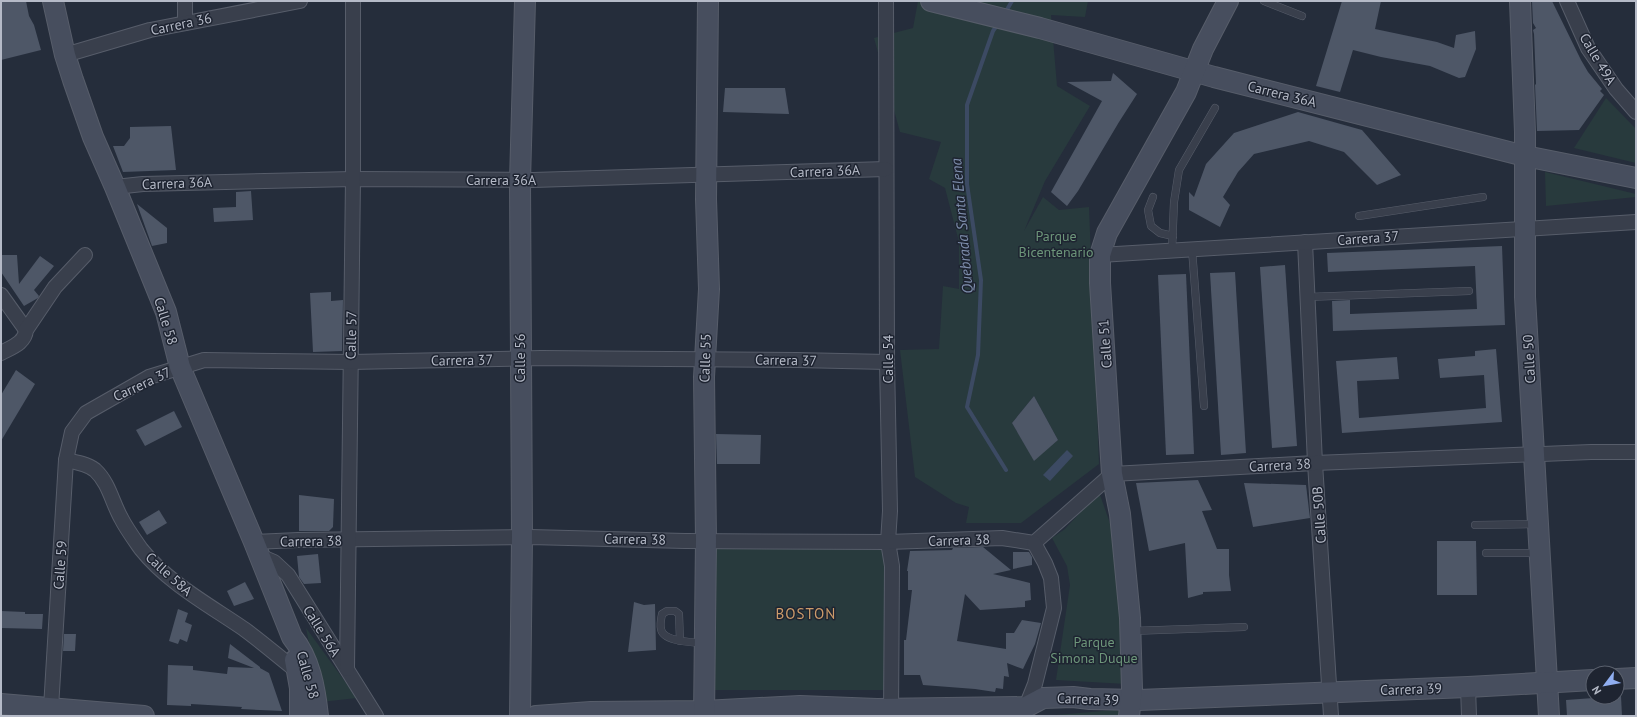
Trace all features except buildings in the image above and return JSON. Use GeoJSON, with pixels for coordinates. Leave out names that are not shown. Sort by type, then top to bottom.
{"type":"FeatureCollection","features":[{"type":"Feature","properties":{"kind":"street","name":"Calle 58"},"geometry":{"type":"LineString","coordinates":[[53,1],[64,55],[93,137],[166,312],[180,367],[292,636],[300,647],[310,670],[316,695],[318,716]]}},
{"type":"Feature","properties":{"kind":"street"},"geometry":{"type":"LineString","coordinates":[[185,1],[185,23]]}},
{"type":"Feature","properties":{"kind":"street","name":"Carrera 36"},"geometry":{"type":"LineString","coordinates":[[64,55],[150,30],[300,1]]}},
{"type":"Feature","properties":{"kind":"street","name":"Calle 57"},"geometry":{"type":"LineString","coordinates":[[347,669],[353,178],[353,1]]}},
{"type":"Feature","properties":{"kind":"street","name":"Calle 56"},"geometry":{"type":"LineString","coordinates":[[520,716],[522,537],[520,181],[525,1]]}},
{"type":"Feature","properties":{"kind":"street","name":"Calle 55"},"geometry":{"type":"LineString","coordinates":[[704,714],[706,540],[705,360],[709,290],[706,175],[708,1]]}},
{"type":"Feature","properties":{"kind":"street","name":"Calle 54"},"geometry":{"type":"LineString","coordinates":[[886,1],[887,362],[890,511],[888,542],[892,566],[891,712]]}},
{"type":"Feature","properties":{"kind":"street","name":"Carrera 36A"},"geometry":{"type":"LineString","coordinates":[[931,1],[1040,28],[1196,72],[1525,156],[1636,178]]}},
{"type":"Feature","properties":{"kind":"street","name":"Calle 51"},"geometry":{"type":"LineString","coordinates":[[1130,708],[1132,689],[1130,631],[1120,514],[1112,474],[1100,283],[1100,255],[1107,233],[1186,92],[1196,72],[1203,49],[1228,1]]}},
{"type":"Feature","properties":{"kind":"street","name":"Calle 50"},"geometry":{"type":"LineString","coordinates":[[1520,1],[1525,156],[1525,297],[1541,553],[1549,716]]}},
{"type":"Feature","properties":{"kind":"street","name":"Calle 49A"},"geometry":{"type":"LineString","coordinates":[[1567,1],[1588,48],[1616,89],[1636,112]]}},
{"type":"Feature","properties":{"kind":"street","name":"Carrera 36A"},"geometry":{"type":"LineString","coordinates":[[115,187],[143,184],[353,178],[520,181],[886,169]]}},
{"type":"Feature","properties":{"kind":"street","name":"Carrera 37"},"geometry":{"type":"LineString","coordinates":[[1100,255],[1636,222]]}},
{"type":"Feature","properties":{"kind":"street","name":"Calle 50B"},"geometry":{"type":"LineString","coordinates":[[1305,242],[1331,716]]}},
{"type":"Feature","properties":{"kind":"street"},"geometry":{"type":"LineString","coordinates":[[1,353],[22,341],[26,335],[26,330],[55,287],[85,255]]}},
{"type":"Feature","properties":{"kind":"street"},"geometry":{"type":"LineString","coordinates":[[1,295],[26,330]]}},
{"type":"Feature","properties":{"kind":"street","name":"Carrera 37"},"geometry":{"type":"LineString","coordinates":[[77,424],[86,413],[99,404],[149,377],[204,360],[351,362],[520,359],[887,362]]}},
{"type":"Feature","properties":{"kind":"street","name":"Calle 59"},"geometry":{"type":"LineString","coordinates":[[51,708],[66,460],[72,432],[77,424]]}},
{"type":"Feature","properties":{"kind":"street","name":"Carrera 38"},"geometry":{"type":"LineString","coordinates":[[1112,474],[1316,463],[1534,454],[1636,452]]}},
{"type":"Feature","properties":{"kind":"street","name":"Calle 58A"},"geometry":{"type":"LineString","coordinates":[[66,460],[83,464],[94,470],[99,475],[108,487],[121,518],[141,549],[157,566],[198,600],[245,630],[297,671]]}},
{"type":"Feature","properties":{"kind":"street"},"geometry":{"type":"LineString","coordinates":[[1024,712],[1035,684],[1054,608],[1051,578],[1034,543],[1112,474]]}},
{"type":"Feature","properties":{"kind":"street","name":"Carrera 38"},"geometry":{"type":"LineString","coordinates":[[257,549],[298,540],[522,537],[888,542],[1002,538],[1034,543]]}},
{"type":"Feature","properties":{"kind":"street","name":"Calle 56A"},"geometry":{"type":"LineString","coordinates":[[257,549],[274,562],[288,576],[376,716]]}},
{"type":"Feature","properties":{"kind":"street","name":"Calle 58"},"geometry":{"type":"LineString","coordinates":[[292,636],[293,651],[300,688],[300,716]]}},
{"type":"Feature","properties":{"kind":"street","name":"Carrera 39"},"geometry":{"type":"LineString","coordinates":[[536,716],[591,712],[704,714],[800,706],[891,712],[1024,712],[1043,698],[1073,697],[1090,699],[1130,708],[1330,692],[1468,687],[1585,680]]}},
{"type":"Feature","properties":{"kind":"street"},"geometry":{"type":"LineString","coordinates":[[1468,687],[1469,716]]}},
{"type":"Feature","properties":{"kind":"street"},"geometry":{"type":"LineString","coordinates":[[1,704],[144,716]]}},
{"type":"Feature","properties":{"kind":"lane"},"geometry":{"type":"LineString","coordinates":[[1266,1],[1302,16]]}},
{"type":"Feature","properties":{"kind":"lane"},"geometry":{"type":"LineString","coordinates":[[1172,250],[1174,202],[1179,170],[1215,108]]}},
{"type":"Feature","properties":{"kind":"lane"},"geometry":{"type":"LineString","coordinates":[[1153,196],[1148,210],[1151,226],[1160,233],[1173,236]]}},
{"type":"Feature","properties":{"kind":"lane"},"geometry":{"type":"LineString","coordinates":[[1359,216],[1483,197]]}},
{"type":"Feature","properties":{"kind":"lane"},"geometry":{"type":"LineString","coordinates":[[1192,249],[1204,406]]}},
{"type":"Feature","properties":{"kind":"lane"},"geometry":{"type":"LineString","coordinates":[[1307,297],[1469,291]]}},
{"type":"Feature","properties":{"kind":"lane"},"geometry":{"type":"LineString","coordinates":[[1475,525],[1538,523]]}},
{"type":"Feature","properties":{"kind":"lane"},"geometry":{"type":"LineString","coordinates":[[1486,553],[1541,553]]}},
{"type":"Feature","properties":{"kind":"lane"},"geometry":{"type":"LineString","coordinates":[[1130,631],[1244,627]]}},
{"type":"Feature","properties":{"kind":"lane"},"geometry":{"type":"LineString","coordinates":[[680,641],[705,643]]}},
{"type":"Feature","properties":{"kind":"green space","name":"Parque Bicentenario"},"geometry":{"type":"Polygon","coordinates":[[[918,1],[1088,1],[1085,17],[1051,15],[1057,86],[1090,106],[1045,181],[1024,231],[1043,197],[1059,210],[1089,207],[1099,464],[1021,523],[966,523],[969,507],[956,503],[915,477],[900,350],[939,349],[943,286],[959,289],[959,242],[945,188],[929,179],[941,142],[900,132],[874,38],[913,28],[918,1]],[[1034,396],[1012,423],[1034,460],[1058,440],[1034,396]]]}},
{"type":"Feature","properties":{"kind":"green space"},"geometry":{"type":"Polygon","coordinates":[[[1606,98],[1636,129],[1636,163],[1574,148],[1606,98]]]}},
{"type":"Feature","properties":{"kind":"green space"},"geometry":{"type":"Polygon","coordinates":[[[1545,172],[1636,194],[1636,197],[1546,206],[1545,172]]]}},
{"type":"Feature","properties":{"kind":"green space","name":"Parque Simona Duque"},"geometry":{"type":"Polygon","coordinates":[[[1099,492],[1118,546],[1126,684],[1056,680],[1070,585],[1067,566],[1052,538],[1065,529],[1099,492]]]}},
{"type":"Feature","properties":{"kind":"green space"},"geometry":{"type":"Polygon","coordinates":[[[710,544],[887,544],[887,690],[710,690],[710,544]]]}},
{"type":"Feature","properties":{"kind":"green space"},"geometry":{"type":"Polygon","coordinates":[[[306,628],[357,698],[321,702],[306,628]]]}},
{"type":"Feature","properties":{"kind":"green space"},"geometry":{"type":"Polygon","coordinates":[[[1114,710],[1119,711],[1122,716],[1045,716],[1114,710]]]}},
{"type":"Feature","properties":{"kind":"water"},"geometry":{"type":"Polygon","coordinates":[[[1067,450],[1073,456],[1050,481],[1043,475],[1067,450]]]}},
{"type":"Feature","properties":{"kind":"waterway","name":"Quebrada Santa Elena"},"geometry":{"type":"LineString","coordinates":[[1005,13],[1012,1]]}},
{"type":"Feature","properties":{"kind":"waterway","name":"Quebrada Santa Elena"},"geometry":{"type":"LineString","coordinates":[[998,24],[993,31],[967,105],[967,184],[981,280],[978,355],[967,407],[1006,470]]}},
{"type":"Feature","properties":{"kind":"district","name":"BOSTON"},"geometry":{"type":"Point","coordinates":[806,614]}}]}
